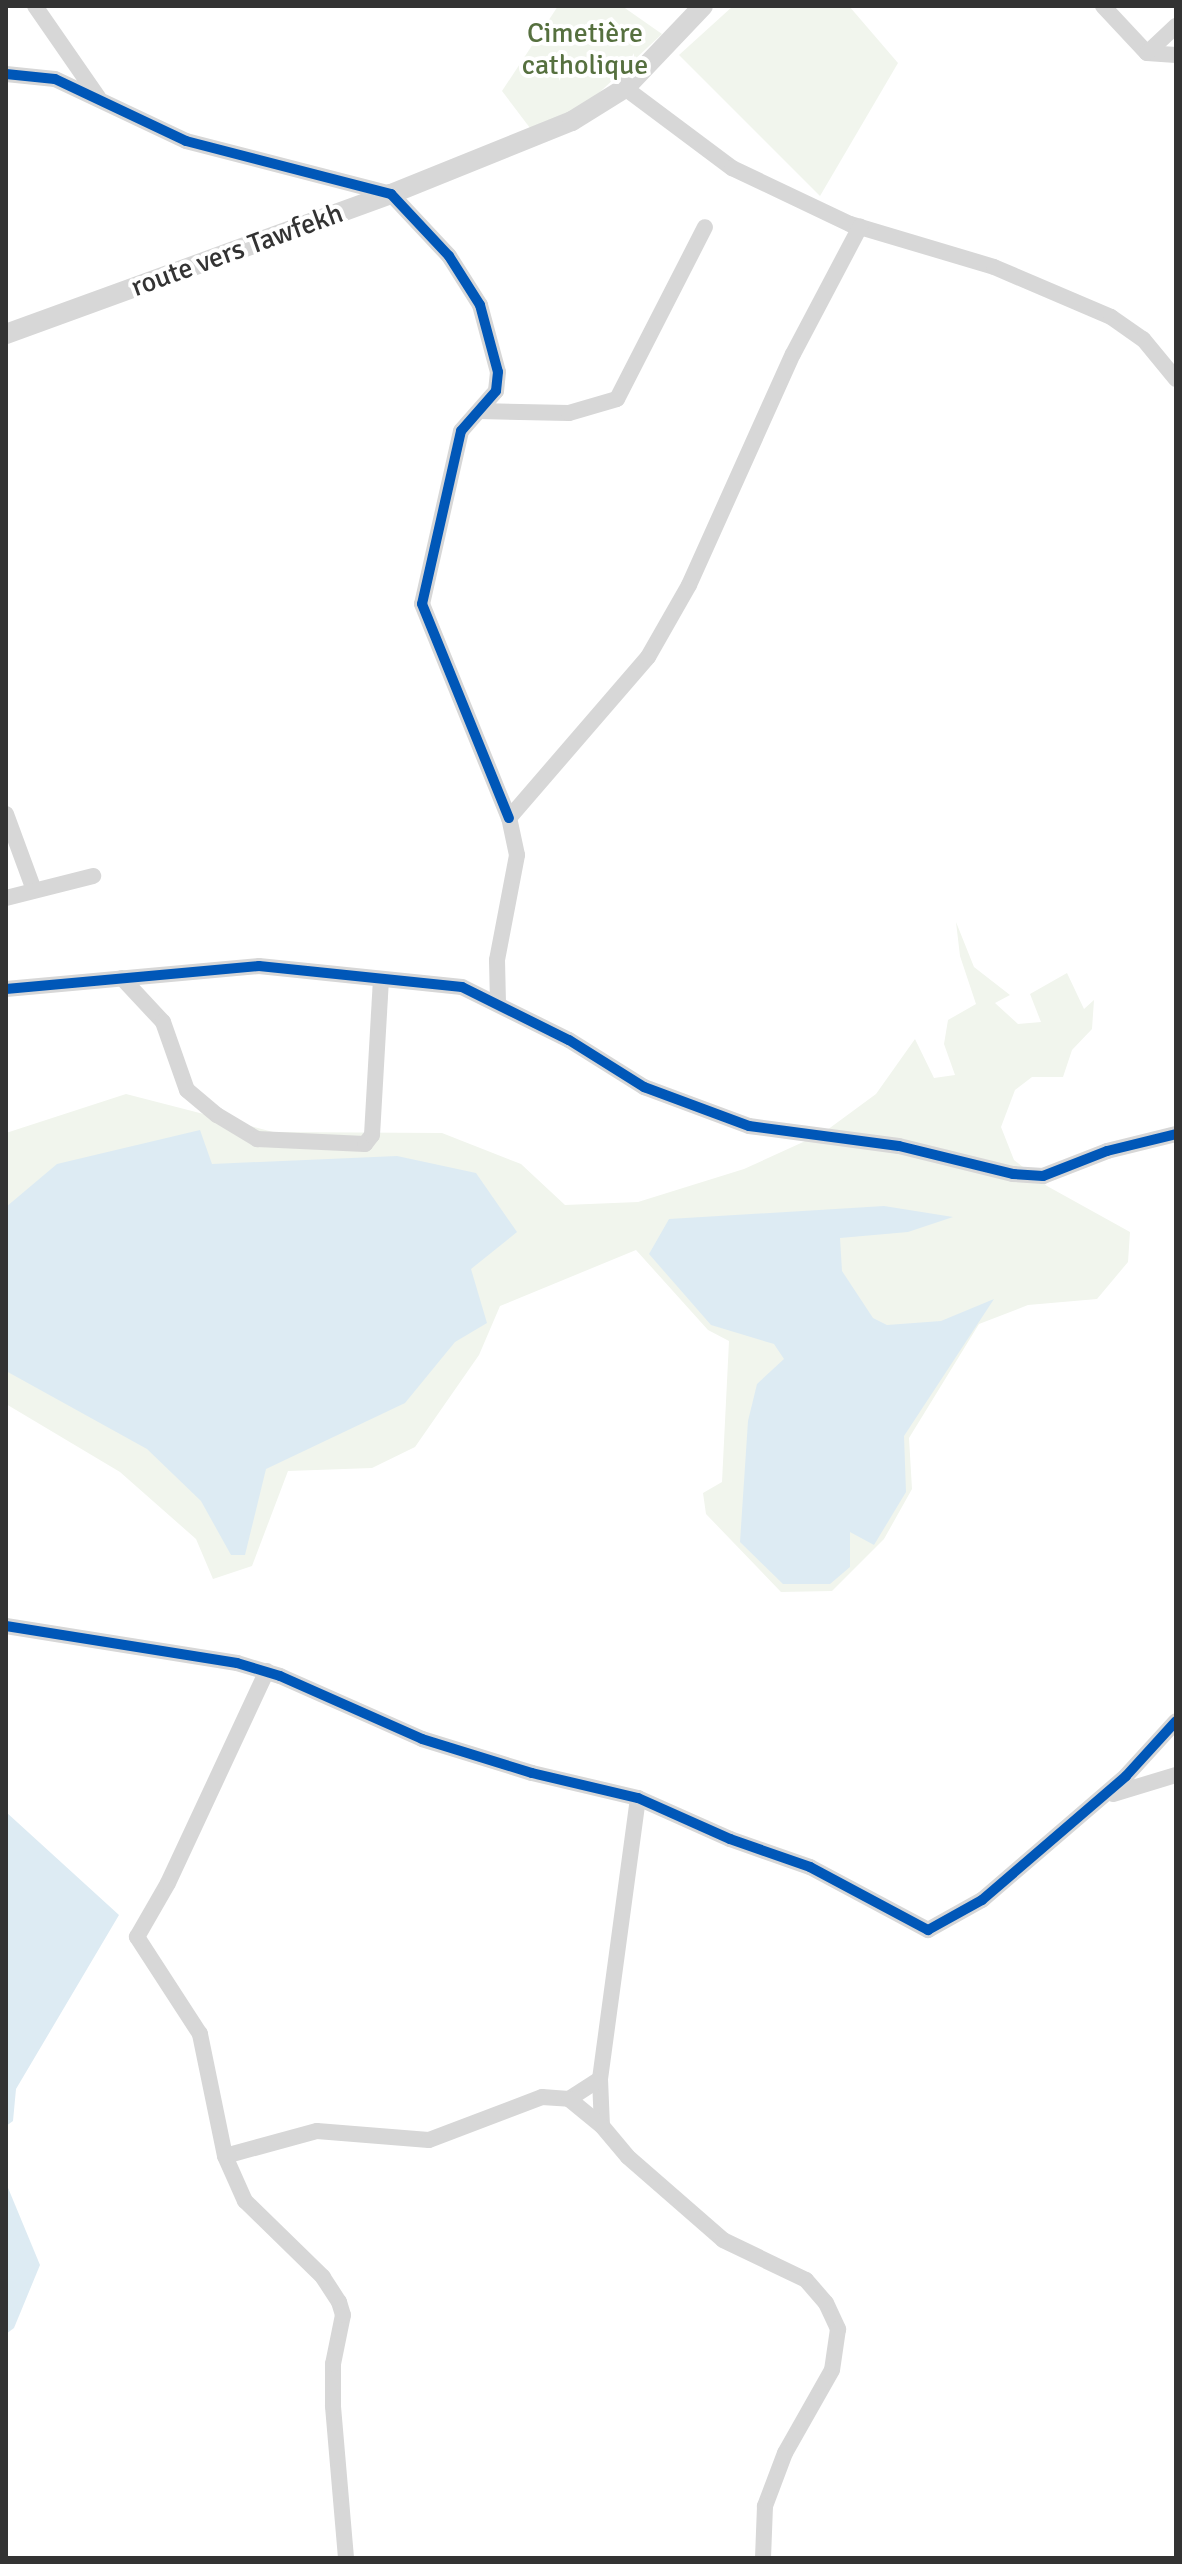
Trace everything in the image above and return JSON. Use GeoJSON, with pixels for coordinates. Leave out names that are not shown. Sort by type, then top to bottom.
{"type":"FeatureCollection","features":[{"type":"Feature","properties":{"kind":"street"},"geometry":{"type":"LineString","coordinates":[[35,6],[99,98]]}},
{"type":"Feature","properties":{"kind":"street","name":"route vers Tawfekh"},"geometry":{"type":"LineString","coordinates":[[6,334],[391,194],[572,121],[625,88],[703,6]]}},
{"type":"Feature","properties":{"kind":"street"},"geometry":{"type":"LineString","coordinates":[[1103,6],[1147,53],[1176,55]]}},
{"type":"Feature","properties":{"kind":"street"},"geometry":{"type":"LineString","coordinates":[[1147,53],[1176,26]]}},
{"type":"Feature","properties":{"kind":"street"},"geometry":{"type":"LineString","coordinates":[[6,74],[55,79],[186,141],[391,194],[449,256],[480,305],[498,372],[496,391],[461,431],[422,604],[509,818],[517,855],[497,960],[498,1004]]}},
{"type":"Feature","properties":{"kind":"street"},"geometry":{"type":"LineString","coordinates":[[625,88],[732,168],[860,227],[994,267],[1111,317],[1143,339],[1176,379]]}},
{"type":"Feature","properties":{"kind":"street"},"geometry":{"type":"LineString","coordinates":[[479,411],[569,413],[617,399],[705,227]]}},
{"type":"Feature","properties":{"kind":"street"},"geometry":{"type":"LineString","coordinates":[[509,818],[648,657],[689,585],[793,354],[860,227]]}},
{"type":"Feature","properties":{"kind":"street"},"geometry":{"type":"LineString","coordinates":[[6,814],[34,890]]}},
{"type":"Feature","properties":{"kind":"street"},"geometry":{"type":"LineString","coordinates":[[6,898],[93,876]]}},
{"type":"Feature","properties":{"kind":"street"},"geometry":{"type":"LineString","coordinates":[[6,989],[259,966],[462,987],[498,1004],[644,1087],[749,1126],[899,1146],[1013,1174],[1043,1176],[1107,1151],[1176,1134]]}},
{"type":"Feature","properties":{"kind":"street"},"geometry":{"type":"LineString","coordinates":[[122,978],[163,1022],[187,1090],[217,1115],[257,1139],[365,1144],[372,1135],[381,979]]}},
{"type":"Feature","properties":{"kind":"street"},"geometry":{"type":"LineString","coordinates":[[6,1626],[267,1671],[422,1739],[532,1773],[638,1798],[730,1839],[810,1867],[928,1930],[982,1900],[1100,1799],[1176,1721]]}},
{"type":"Feature","properties":{"kind":"street"},"geometry":{"type":"LineString","coordinates":[[267,1671],[168,1883],[137,1937],[200,2034],[225,2156],[245,2201],[323,2277],[339,2302],[343,2315],[333,2364],[333,2406],[346,2558]]}},
{"type":"Feature","properties":{"kind":"street"},"geometry":{"type":"LineString","coordinates":[[1100,1799],[1143,1781],[1176,1775]]}},
{"type":"Feature","properties":{"kind":"street"},"geometry":{"type":"LineString","coordinates":[[602,2126],[600,2079],[638,1798]]}},
{"type":"Feature","properties":{"kind":"street"},"geometry":{"type":"LineString","coordinates":[[225,2156],[317,2131],[429,2140],[523,2102],[569,2099],[600,2079]]}},
{"type":"Feature","properties":{"kind":"street"},"geometry":{"type":"LineString","coordinates":[[569,2099],[602,2126],[628,2157],[723,2240],[806,2280],[836,2319],[838,2341],[832,2370],[785,2453],[765,2506],[763,2558]]}},
{"type":"Feature","properties":{"kind":"green space","name":"Cimetière catholique"},"geometry":{"type":"Polygon","coordinates":[[[558,6],[622,6],[662,34],[586,105],[530,128],[502,91],[558,6]]]}},
{"type":"Feature","properties":{"kind":"green space"},"geometry":{"type":"Polygon","coordinates":[[[733,6],[849,6],[898,63],[820,196],[679,55],[733,6]]]}},
{"type":"Feature","properties":{"kind":"green space"},"geometry":{"type":"Polygon","coordinates":[[[956,922],[974,967],[1010,995],[995,1003],[1018,1024],[1041,1022],[1030,994],[1067,973],[1084,1009],[1094,1000],[1092,1029],[1072,1050],[1063,1077],[1032,1077],[1015,1090],[1001,1127],[1014,1160],[1047,1186],[1130,1232],[1128,1262],[1097,1299],[1028,1305],[979,1324],[909,1438],[912,1489],[884,1539],[832,1591],[781,1592],[706,1514],[703,1493],[722,1482],[729,1341],[708,1330],[636,1250],[500,1306],[479,1355],[415,1447],[372,1468],[288,1471],[252,1566],[213,1579],[196,1539],[120,1472],[6,1404],[6,1133],[126,1094],[273,1132],[442,1133],[521,1164],[565,1205],[638,1202],[744,1169],[823,1133],[876,1094],[915,1039],[934,1078],[955,1075],[944,1044],[948,1020],[976,1004],[960,956],[956,922]]]}},
{"type":"Feature","properties":{"kind":"shaded area"},"geometry":{"type":"Polygon","coordinates":[[[200,1130],[212,1164],[397,1156],[476,1173],[517,1232],[471,1269],[487,1323],[455,1342],[405,1403],[266,1469],[245,1555],[231,1555],[201,1501],[147,1449],[6,1371],[6,1207],[57,1164],[200,1130]]]}},
{"type":"Feature","properties":{"kind":"shaded area"},"geometry":{"type":"Polygon","coordinates":[[[884,1206],[953,1217],[908,1232],[840,1238],[842,1271],[873,1318],[887,1325],[941,1321],[994,1299],[904,1436],[906,1492],[874,1545],[850,1532],[850,1567],[830,1584],[783,1584],[740,1542],[748,1421],[757,1384],[784,1359],[774,1344],[711,1325],[649,1254],[669,1219],[884,1206]]]}},
{"type":"Feature","properties":{"kind":"shaded area"},"geometry":{"type":"Polygon","coordinates":[[[6,1812],[119,1915],[16,2089],[13,2121],[6,2126],[6,1812]]]}},
{"type":"Feature","properties":{"kind":"shaded area"},"geometry":{"type":"Polygon","coordinates":[[[6,2183],[40,2265],[14,2328],[6,2334],[6,2183]]]}},
{"type":"Feature","properties":{"kind":"cycle path"},"geometry":{"type":"LineString","coordinates":[[6,74],[55,79],[186,141],[391,194],[449,256],[480,305],[498,372],[496,391],[461,431],[422,604],[509,818]]}},
{"type":"Feature","properties":{"kind":"cycle path"},"geometry":{"type":"LineString","coordinates":[[6,989],[259,966],[462,987],[569,1040],[644,1087],[749,1126],[899,1146],[1013,1174],[1043,1176],[1107,1151],[1176,1134]]}},
{"type":"Feature","properties":{"kind":"cycle path"},"geometry":{"type":"LineString","coordinates":[[6,1626],[237,1663],[280,1676],[422,1739],[532,1773],[638,1798],[730,1839],[810,1867],[928,1930],[982,1900],[1126,1776],[1176,1721]]}}]}
